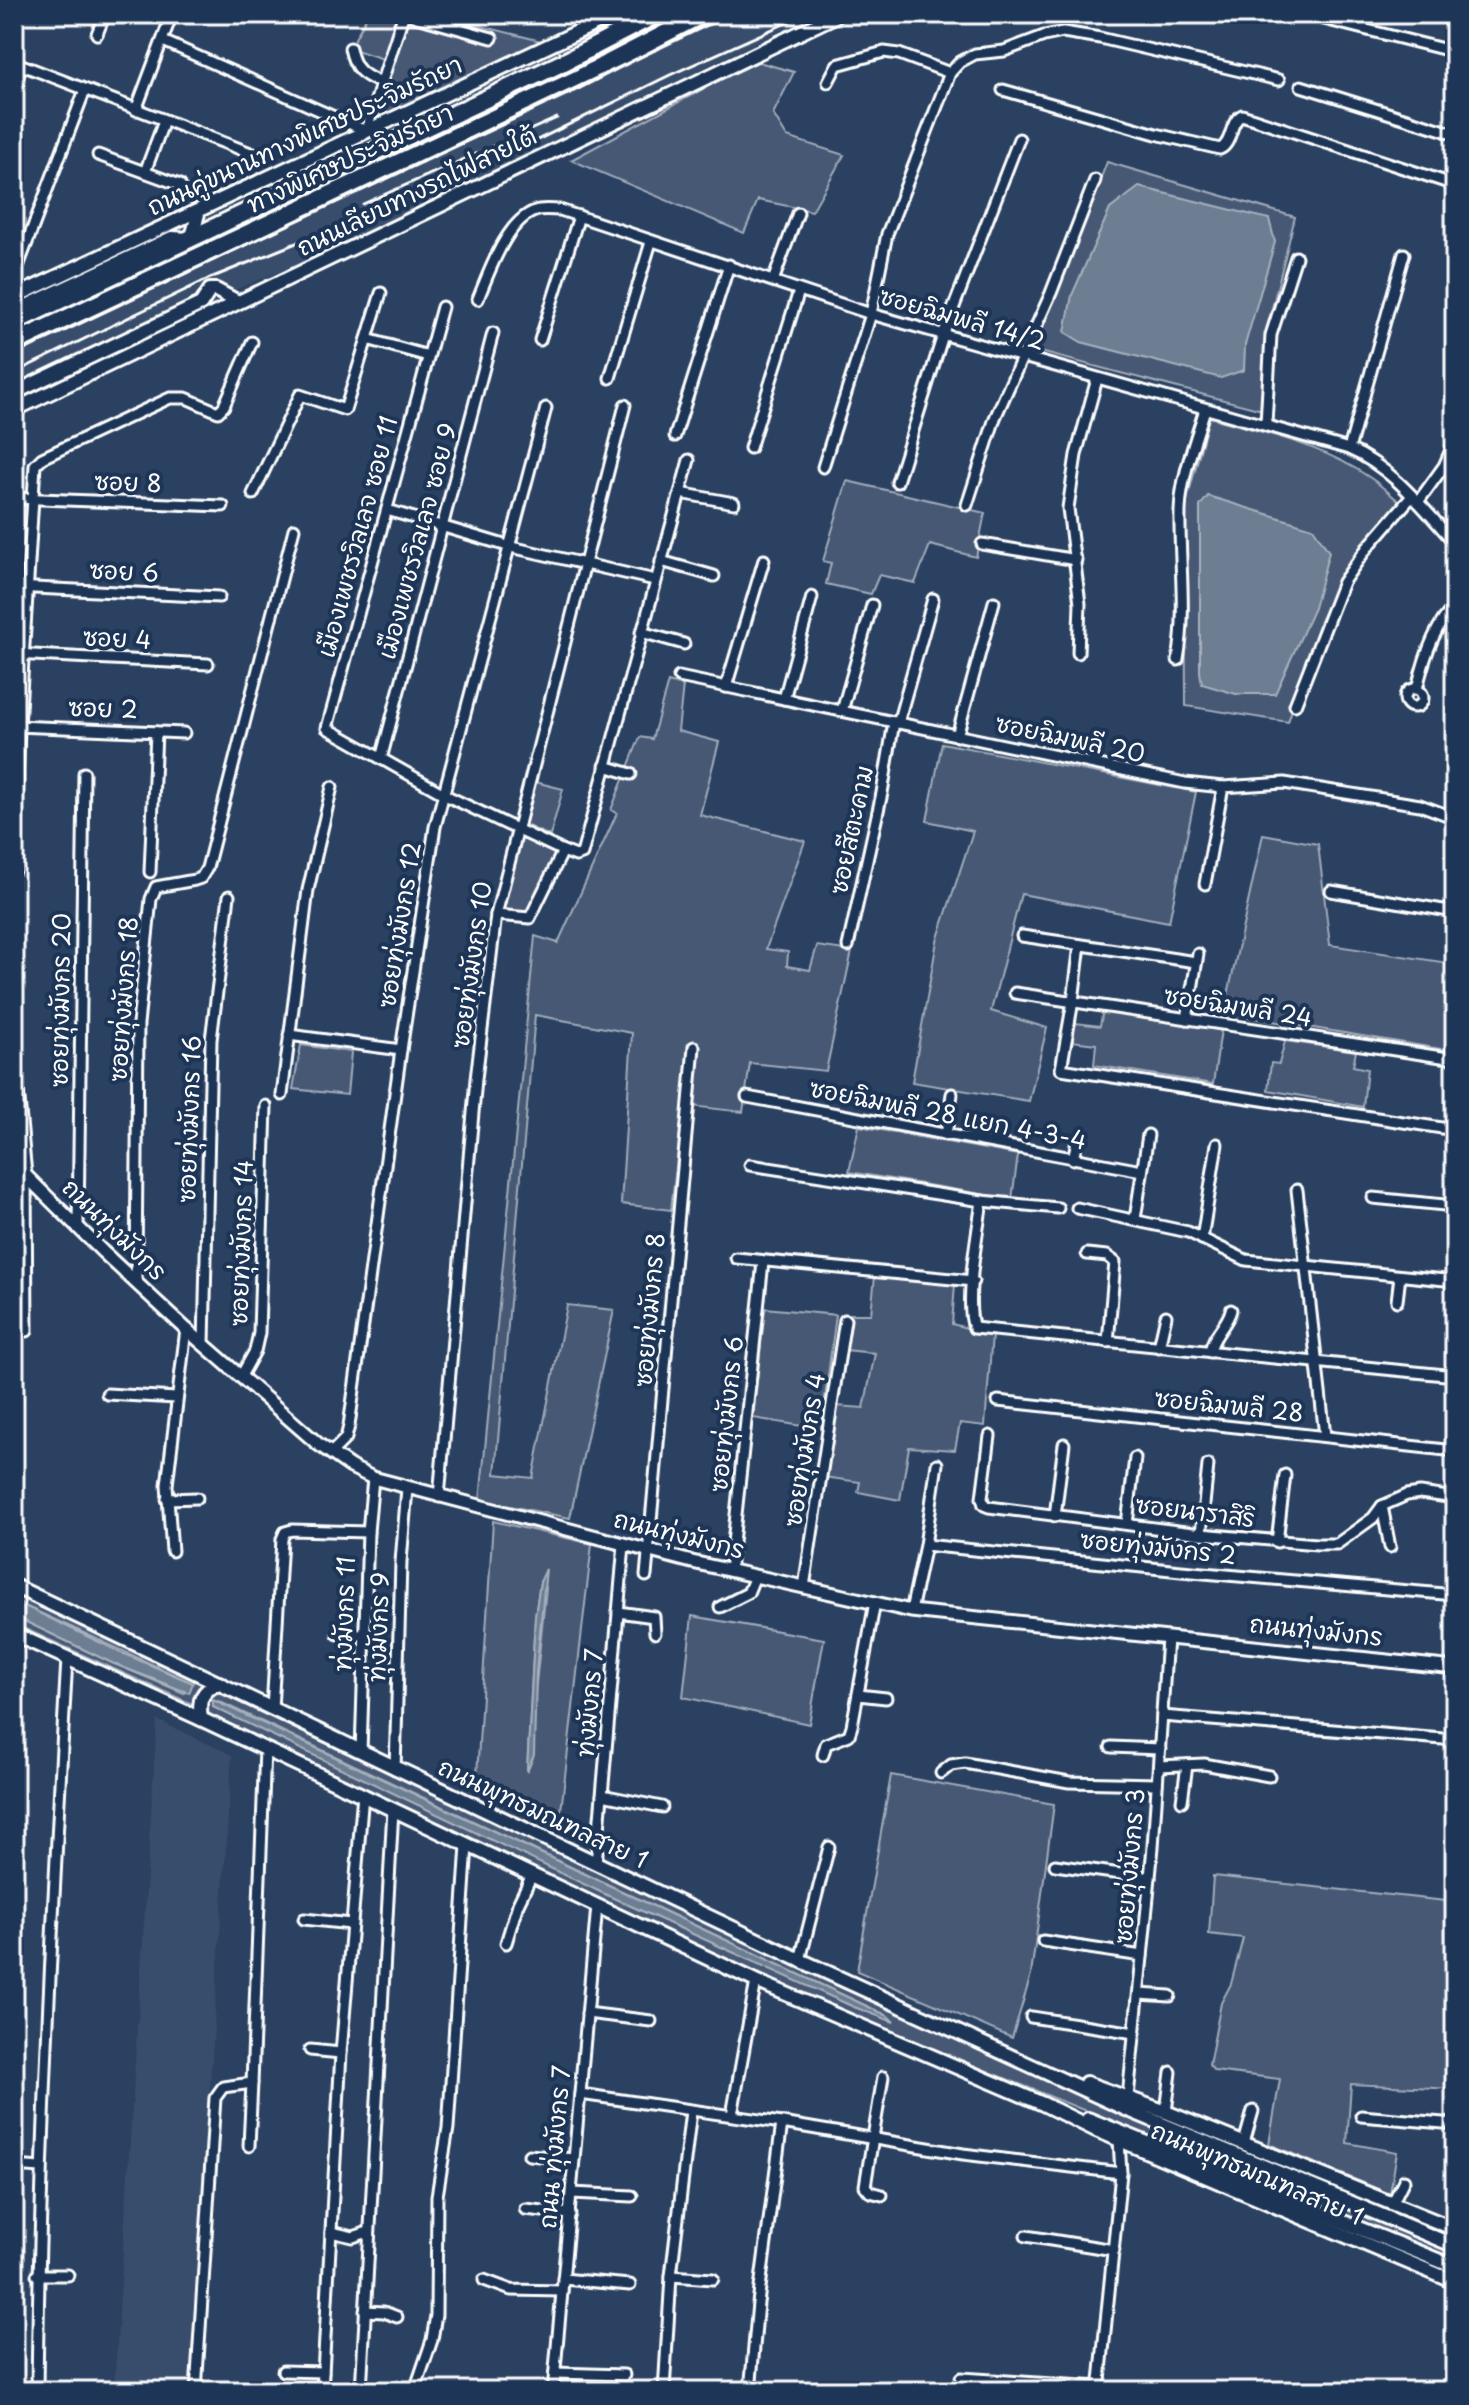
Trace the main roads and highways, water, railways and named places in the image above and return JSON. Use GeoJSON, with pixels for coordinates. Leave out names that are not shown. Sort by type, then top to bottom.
{"type":"FeatureCollection","features":[{"type":"Feature","properties":{"kind":"highway","name":"ทางพิเศษประจิมรัถยา"},"geometry":{"type":"LineString","coordinates":[[14,322],[566,61],[657,14]]}},
{"type":"Feature","properties":{"kind":"highway","name":"ทางพิเศษประจิมรัถยา"},"geometry":{"type":"LineString","coordinates":[[14,343],[575,80],[703,14]]}},
{"type":"Feature","properties":{"kind":"main road","name":"ถนนคู่ขนานทางพิเศษประจิมรัถยา"},"geometry":{"type":"LineString","coordinates":[[14,297],[616,14]]}},
{"type":"Feature","properties":{"kind":"main road","name":"ถนนเลียบทางรถไฟสายใต้"},"geometry":{"type":"LineString","coordinates":[[14,410],[839,14]]}},
{"type":"Feature","properties":{"kind":"main road"},"geometry":{"type":"LineString","coordinates":[[14,312],[172,238],[189,239],[193,235],[194,221],[199,211]]}},
{"type":"Feature","properties":{"kind":"main road"},"geometry":{"type":"LineString","coordinates":[[14,393],[201,304],[210,290],[238,302]]}},
{"type":"Feature","properties":{"kind":"main road","name":"ถนนพุทธมณฑลสาย 1"},"geometry":{"type":"LineString","coordinates":[[14,1586],[800,1960],[1126,2109],[1455,2246]]}},
{"type":"Feature","properties":{"kind":"main road","name":"ถนนพุทธมณฑลสาย 1"},"geometry":{"type":"LineString","coordinates":[[14,1634],[363,1794],[756,1981],[1043,2104],[1119,2140],[1256,2195],[1455,2282]]}},
{"type":"Feature","properties":{"kind":"main road"},"geometry":{"type":"LineString","coordinates":[[201,1719],[199,1701],[202,1694],[219,1683]]}},
{"type":"Feature","properties":{"kind":"main road","name":"ถนนพุทธมณฑลสาย 1"},"geometry":{"type":"LineString","coordinates":[[1056,2076],[1128,2097],[1455,2229]]}},
{"type":"Feature","properties":{"kind":"main road","name":"ถนนพุทธมณฑลสาย 1"},"geometry":{"type":"LineString","coordinates":[[1043,2104],[1110,2126],[1455,2267]]}},
{"type":"Feature","properties":{"kind":"railway"},"geometry":{"type":"LineString","coordinates":[[14,355],[731,14]]}},
{"type":"Feature","properties":{"kind":"railway"},"geometry":{"type":"LineString","coordinates":[[14,373],[208,279],[478,169],[670,75],[806,14]]}},
{"type":"Feature","properties":{"kind":"railway"},"geometry":{"type":"LineString","coordinates":[[363,204],[557,118]]}}]}
